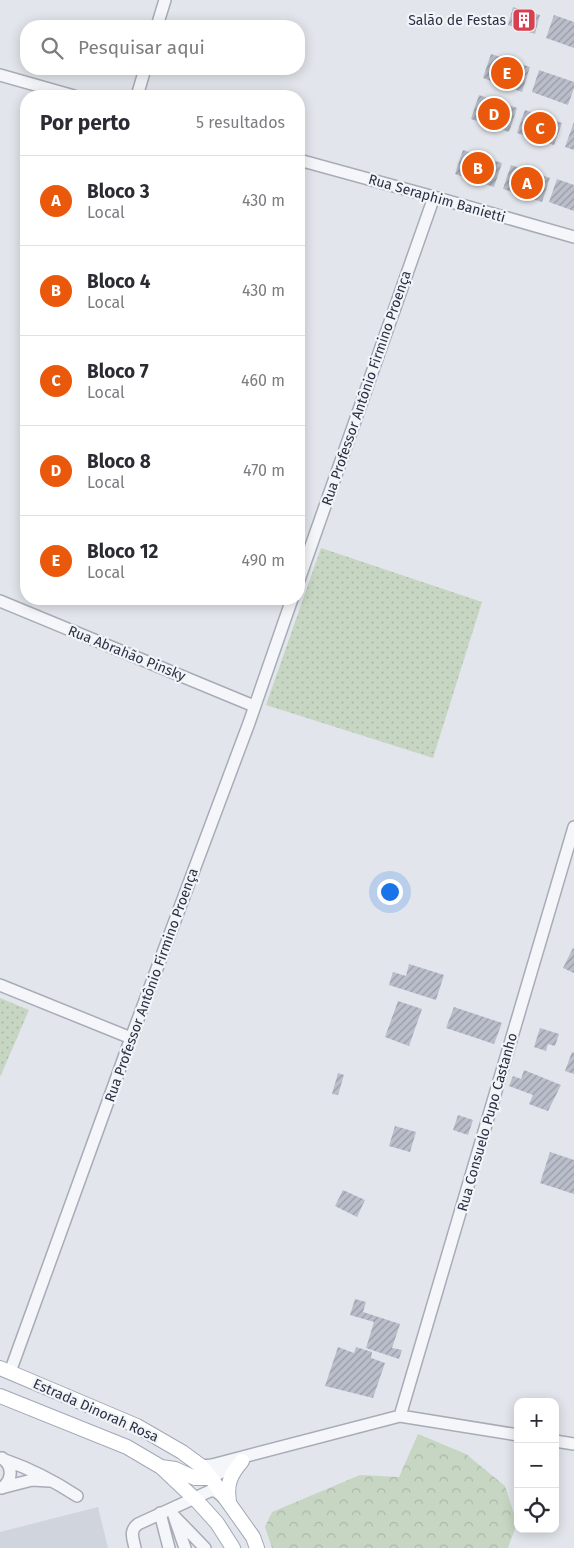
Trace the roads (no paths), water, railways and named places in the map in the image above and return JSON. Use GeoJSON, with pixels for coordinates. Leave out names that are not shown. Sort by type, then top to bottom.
{"type":"FeatureCollection","features":[{"type":"Feature","properties":{"kind":"main road","name":"Estrada Dinorah Rosa"},"geometry":{"type":"LineString","coordinates":[[5,1370],[137,1426],[182,1452],[200,1466],[230,1502],[253,1537],[257,1548]]}},
{"type":"Feature","properties":{"kind":"main road","name":"Estrada Dinorah Rosa"},"geometry":{"type":"LineString","coordinates":[[0,1396],[127,1447],[161,1467],[217,1523],[233,1548]]}},
{"type":"Feature","properties":{"kind":"main road"},"geometry":{"type":"LineString","coordinates":[[230,1502],[227,1490],[230,1478],[242,1461]]}},
{"type":"Feature","properties":{"kind":"main road"},"geometry":{"type":"LineString","coordinates":[[161,1467],[176,1469],[195,1478],[211,1478]]}},
{"type":"Feature","properties":{"kind":"street"},"geometry":{"type":"LineString","coordinates":[[159,20],[165,0]]}},
{"type":"Feature","properties":{"kind":"street"},"geometry":{"type":"LineString","coordinates":[[0,74],[54,90]]}},
{"type":"Feature","properties":{"kind":"street"},"geometry":{"type":"LineString","coordinates":[[138,90],[143,75]]}},
{"type":"Feature","properties":{"kind":"street","name":"Rua Seraphim Banietti"},"geometry":{"type":"LineString","coordinates":[[305,162],[574,237]]}},
{"type":"Feature","properties":{"kind":"street","name":"Rua Professor Antônio Firmino Proença"},"geometry":{"type":"LineString","coordinates":[[305,563],[434,197]]}},
{"type":"Feature","properties":{"kind":"street","name":"Rua Abrahão Pinsky"},"geometry":{"type":"LineString","coordinates":[[0,601],[254,706]]}},
{"type":"Feature","properties":{"kind":"street","name":"Rua Professor Antônio Firmino Proença"},"geometry":{"type":"LineString","coordinates":[[5,1370],[131,1038],[290,605]]}},
{"type":"Feature","properties":{"kind":"street","name":"Rua Consuelo Pupo Castanho"},"geometry":{"type":"LineString","coordinates":[[400,1416],[574,827]]}},
{"type":"Feature","properties":{"kind":"street"},"geometry":{"type":"LineString","coordinates":[[0,985],[131,1038]]}},
{"type":"Feature","properties":{"kind":"street"},"geometry":{"type":"LineString","coordinates":[[200,1466],[212,1465],[400,1416],[514,1434]]}},
{"type":"Feature","properties":{"kind":"street"},"geometry":{"type":"LineString","coordinates":[[559,1442],[574,1444]]}},
{"type":"Feature","properties":{"kind":"street"},"geometry":{"type":"LineString","coordinates":[[211,1478],[255,1454]]}},
{"type":"Feature","properties":{"kind":"street"},"geometry":{"type":"LineString","coordinates":[[2,1458],[54,1481],[77,1496]]}},
{"type":"Feature","properties":{"kind":"street"},"geometry":{"type":"LineString","coordinates":[[0,1488],[6,1484],[10,1471],[9,1465],[2,1458]]}},
{"type":"Feature","properties":{"kind":"street"},"geometry":{"type":"LineString","coordinates":[[0,1488],[32,1480],[54,1481]]}},
{"type":"Feature","properties":{"kind":"street"},"geometry":{"type":"LineString","coordinates":[[135,1548],[131,1532],[132,1528],[160,1513],[173,1511],[214,1491],[230,1502]]}},
{"type":"Feature","properties":{"kind":"street"},"geometry":{"type":"LineString","coordinates":[[173,1511],[185,1548]]}},
{"type":"Feature","properties":{"kind":"street"},"geometry":{"type":"LineString","coordinates":[[173,1511],[205,1548]]}},
{"type":"Feature","properties":{"kind":"street"},"geometry":{"type":"LineString","coordinates":[[160,1513],[168,1548]]}},
{"type":"Feature","properties":{"kind":"place","name":"Salão de Festas"},"geometry":{"type":"Point","coordinates":[524,20]}},
{"type":"Feature","properties":{"kind":"place","name":"Bloco 12"},"geometry":{"type":"Point","coordinates":[507,73]}},
{"type":"Feature","properties":{"kind":"place","name":"Bloco 8"},"geometry":{"type":"Point","coordinates":[494,114]}},
{"type":"Feature","properties":{"kind":"place","name":"Bloco 7"},"geometry":{"type":"Point","coordinates":[540,128]}},
{"type":"Feature","properties":{"kind":"place","name":"Bloco 4"},"geometry":{"type":"Point","coordinates":[478,168]}},
{"type":"Feature","properties":{"kind":"place","name":"Bloco 3"},"geometry":{"type":"Point","coordinates":[527,183]}}]}
